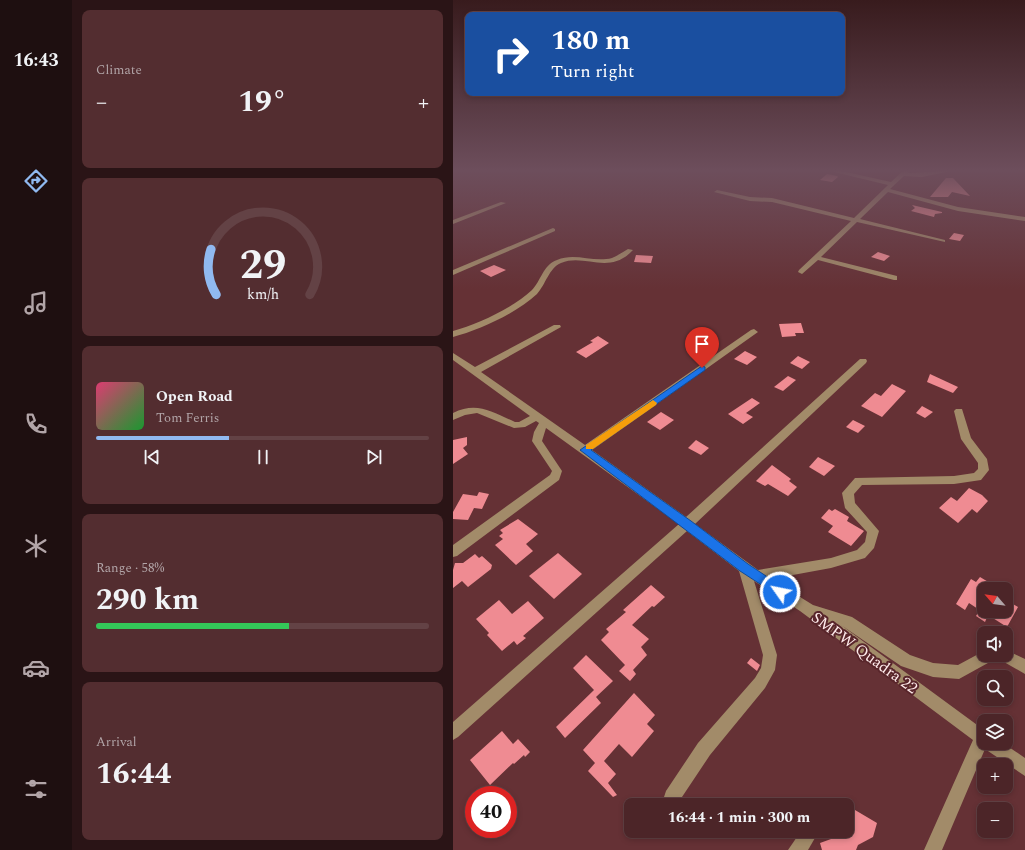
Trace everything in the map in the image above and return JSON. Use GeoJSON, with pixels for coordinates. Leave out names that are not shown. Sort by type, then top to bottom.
{"type":"FeatureCollection","features":[{"type":"Feature","properties":{"kind":"street"},"geometry":{"type":"LineString","coordinates":[[453,222],[485,210]]}},
{"type":"Feature","properties":{"kind":"street"},"geometry":{"type":"LineString","coordinates":[[810,210],[943,241]]}},
{"type":"Feature","properties":{"kind":"street"},"geometry":{"type":"LineString","coordinates":[[802,272],[866,210]]}},
{"type":"Feature","properties":{"kind":"street"},"geometry":{"type":"LineString","coordinates":[[962,210],[1025,219]]}},
{"type":"Feature","properties":{"kind":"street"},"geometry":{"type":"LineString","coordinates":[[453,273],[553,230]]}},
{"type":"Feature","properties":{"kind":"street"},"geometry":{"type":"LineString","coordinates":[[453,334],[472,327],[525,300],[543,281],[550,266],[558,261],[569,258],[610,261],[630,250]]}},
{"type":"Feature","properties":{"kind":"street"},"geometry":{"type":"LineString","coordinates":[[817,258],[894,278]]}},
{"type":"Feature","properties":{"kind":"street"},"geometry":{"type":"LineString","coordinates":[[475,371],[557,327]]}},
{"type":"Feature","properties":{"kind":"street"},"geometry":{"type":"LineString","coordinates":[[585,450],[754,332]]}},
{"type":"Feature","properties":{"kind":"street","name":"SMPW Quadra 22"},"geometry":{"type":"LineString","coordinates":[[453,356],[687,524],[749,572],[805,608],[977,734]]}},
{"type":"Feature","properties":{"kind":"street"},"geometry":{"type":"LineString","coordinates":[[453,732],[687,524],[863,361]]}},
{"type":"Feature","properties":{"kind":"street"},"geometry":{"type":"LineString","coordinates":[[453,417],[471,410],[478,410],[514,425],[541,419],[537,441],[557,471],[555,477],[453,552]]}},
{"type":"Feature","properties":{"kind":"street"},"geometry":{"type":"LineString","coordinates":[[671,797],[705,749],[760,683],[768,670],[771,655],[749,572],[831,563],[861,554],[870,544],[873,531],[849,505],[848,493],[859,481],[954,480],[977,477],[984,470],[983,462],[966,439],[959,410]]}},
{"type":"Feature","properties":{"kind":"street"},"geometry":{"type":"LineString","coordinates":[[805,608],[847,621],[906,661],[933,670],[959,672],[978,662]]}},
{"type":"Feature","properties":{"kind":"street"},"geometry":{"type":"LineString","coordinates":[[1013,661],[1025,667]]}},
{"type":"Feature","properties":{"kind":"street"},"geometry":{"type":"LineString","coordinates":[[933,850],[980,750]]}},
{"type":"Feature","properties":{"kind":"street","name":"SMPW Quadra 22"},"geometry":{"type":"LineString","coordinates":[[999,750],[1025,768]]}},
{"type":"Feature","properties":{"kind":"street"},"geometry":{"type":"LineString","coordinates":[[797,850],[806,838]]}},
{"type":"Feature","properties":{"kind":"building"},"geometry":{"type":"Polygon","coordinates":[[[913,210],[932,210],[942,213],[935,214],[934,217],[911,211],[913,210]]]}},
{"type":"Feature","properties":{"kind":"building"},"geometry":{"type":"Polygon","coordinates":[[[954,233],[964,235],[960,241],[949,239],[954,233]]]}},
{"type":"Feature","properties":{"kind":"building"},"geometry":{"type":"Polygon","coordinates":[[[878,252],[890,256],[884,261],[871,257],[878,252]]]}},
{"type":"Feature","properties":{"kind":"building"},"geometry":{"type":"Polygon","coordinates":[[[636,255],[653,256],[651,263],[634,262],[636,255]]]}},
{"type":"Feature","properties":{"kind":"building"},"geometry":{"type":"Polygon","coordinates":[[[494,265],[506,270],[491,277],[480,271],[494,265]]]}},
{"type":"Feature","properties":{"kind":"building"},"geometry":{"type":"Polygon","coordinates":[[[801,323],[804,333],[795,333],[796,336],[782,337],[779,324],[801,323]]]}},
{"type":"Feature","properties":{"kind":"building"},"geometry":{"type":"Polygon","coordinates":[[[598,336],[609,343],[586,358],[576,352],[593,342],[590,341],[598,336]]]}},
{"type":"Feature","properties":{"kind":"building"},"geometry":{"type":"Polygon","coordinates":[[[745,351],[757,357],[747,365],[734,359],[745,351]]]}},
{"type":"Feature","properties":{"kind":"building"},"geometry":{"type":"Polygon","coordinates":[[[798,356],[810,362],[802,369],[790,363],[798,356]]]}},
{"type":"Feature","properties":{"kind":"building"},"geometry":{"type":"Polygon","coordinates":[[[930,374],[958,387],[953,393],[927,382],[930,374]]]}},
{"type":"Feature","properties":{"kind":"building"},"geometry":{"type":"Polygon","coordinates":[[[788,376],[796,380],[783,391],[774,387],[788,376]]]}},
{"type":"Feature","properties":{"kind":"building"},"geometry":{"type":"Polygon","coordinates":[[[892,384],[906,391],[882,417],[861,406],[875,393],[881,396],[892,384]]]}},
{"type":"Feature","properties":{"kind":"building"},"geometry":{"type":"Polygon","coordinates":[[[752,398],[760,403],[746,413],[753,417],[743,424],[728,414],[752,398]]]}},
{"type":"Feature","properties":{"kind":"building"},"geometry":{"type":"Polygon","coordinates":[[[922,406],[933,412],[925,418],[916,413],[922,406]]]}},
{"type":"Feature","properties":{"kind":"building"},"geometry":{"type":"Polygon","coordinates":[[[661,412],[674,420],[660,430],[647,422],[661,412]]]}},
{"type":"Feature","properties":{"kind":"building"},"geometry":{"type":"Polygon","coordinates":[[[853,420],[865,426],[858,433],[846,427],[853,420]]]}},
{"type":"Feature","properties":{"kind":"building"},"geometry":{"type":"Polygon","coordinates":[[[467,437],[467,445],[463,448],[468,454],[453,464],[453,440],[467,437]]]}},
{"type":"Feature","properties":{"kind":"building"},"geometry":{"type":"Polygon","coordinates":[[[696,440],[709,448],[701,455],[688,448],[696,440]]]}},
{"type":"Feature","properties":{"kind":"building"},"geometry":{"type":"Polygon","coordinates":[[[818,457],[835,466],[824,476],[809,467],[818,457]]]}},
{"type":"Feature","properties":{"kind":"building"},"geometry":{"type":"Polygon","coordinates":[[[772,465],[791,479],[789,481],[797,487],[788,496],[768,484],[765,486],[756,481],[772,465]]]}},
{"type":"Feature","properties":{"kind":"building"},"geometry":{"type":"Polygon","coordinates":[[[969,488],[982,495],[988,501],[977,513],[972,509],[958,523],[939,508],[951,497],[957,501],[969,488]]]}},
{"type":"Feature","properties":{"kind":"building"},"geometry":{"type":"Polygon","coordinates":[[[479,492],[489,494],[482,509],[474,508],[468,520],[453,519],[453,512],[463,494],[477,496],[479,492]]]}},
{"type":"Feature","properties":{"kind":"building"},"geometry":{"type":"Polygon","coordinates":[[[829,509],[832,511],[835,509],[849,517],[847,521],[864,531],[851,546],[828,532],[833,526],[821,518],[829,509]]]}},
{"type":"Feature","properties":{"kind":"building"},"geometry":{"type":"Polygon","coordinates":[[[518,519],[538,534],[526,544],[533,551],[516,565],[495,545],[503,539],[499,536],[503,533],[500,530],[518,519]]]}},
{"type":"Feature","properties":{"kind":"building"},"geometry":{"type":"Polygon","coordinates":[[[558,553],[582,574],[554,599],[529,576],[558,553]]]}},
{"type":"Feature","properties":{"kind":"building"},"geometry":{"type":"Polygon","coordinates":[[[475,554],[479,558],[482,556],[492,565],[491,569],[468,587],[462,581],[453,588],[453,570],[455,563],[463,563],[475,554]]]}},
{"type":"Feature","properties":{"kind":"building"},"geometry":{"type":"Polygon","coordinates":[[[980,577],[988,582],[977,582],[977,608],[969,603],[965,610],[956,604],[971,579],[976,582],[980,577]]]}},
{"type":"Feature","properties":{"kind":"building"},"geometry":{"type":"Polygon","coordinates":[[[651,585],[665,597],[654,607],[652,606],[632,625],[649,639],[641,647],[647,655],[633,670],[636,674],[630,681],[619,671],[625,665],[601,640],[609,632],[606,629],[626,612],[623,610],[651,585]]]}},
{"type":"Feature","properties":{"kind":"building"},"geometry":{"type":"Polygon","coordinates":[[[499,600],[512,614],[528,601],[544,618],[523,636],[526,638],[517,645],[514,641],[502,651],[487,635],[489,633],[476,619],[499,600]]]}},
{"type":"Feature","properties":{"kind":"building"},"geometry":{"type":"Polygon","coordinates":[[[1013,604],[1018,607],[1013,616],[1013,604]]]}},
{"type":"Feature","properties":{"kind":"building"},"geometry":{"type":"Polygon","coordinates":[[[979,618],[987,618],[985,622],[979,618]]]}},
{"type":"Feature","properties":{"kind":"building"},"geometry":{"type":"Polygon","coordinates":[[[993,618],[1012,618],[1008,626],[993,618]]]}},
{"type":"Feature","properties":{"kind":"building"},"geometry":{"type":"Polygon","coordinates":[[[586,655],[613,681],[596,697],[601,703],[565,738],[556,727],[594,690],[573,668],[586,655]]]}},
{"type":"Feature","properties":{"kind":"building"},"geometry":{"type":"Polygon","coordinates":[[[751,658],[760,665],[757,671],[747,663],[751,658]]]}},
{"type":"Feature","properties":{"kind":"building"},"geometry":{"type":"Polygon","coordinates":[[[634,693],[655,715],[647,724],[654,731],[632,757],[619,744],[604,761],[616,774],[608,783],[617,795],[613,797],[588,771],[595,763],[583,750],[634,693]]]}},
{"type":"Feature","properties":{"kind":"building"},"geometry":{"type":"Polygon","coordinates":[[[502,731],[513,744],[518,739],[530,752],[525,757],[524,755],[514,764],[513,763],[490,785],[470,760],[502,731]]]}},
{"type":"Feature","properties":{"kind":"building"},"geometry":{"type":"Polygon","coordinates":[[[855,810],[877,823],[873,837],[858,845],[856,850],[822,850],[820,843],[830,838],[854,838],[855,810]]]}},
{"type":"Feature","properties":{"kind":"slow traffic"},"geometry":{"type":"LineString","coordinates":[[590,447],[653,403]]}},
{"type":"Feature","properties":{"kind":"route"},"geometry":{"type":"LineString","coordinates":[[702,368],[585,450],[687,524],[744,568],[780,592]]}}]}
